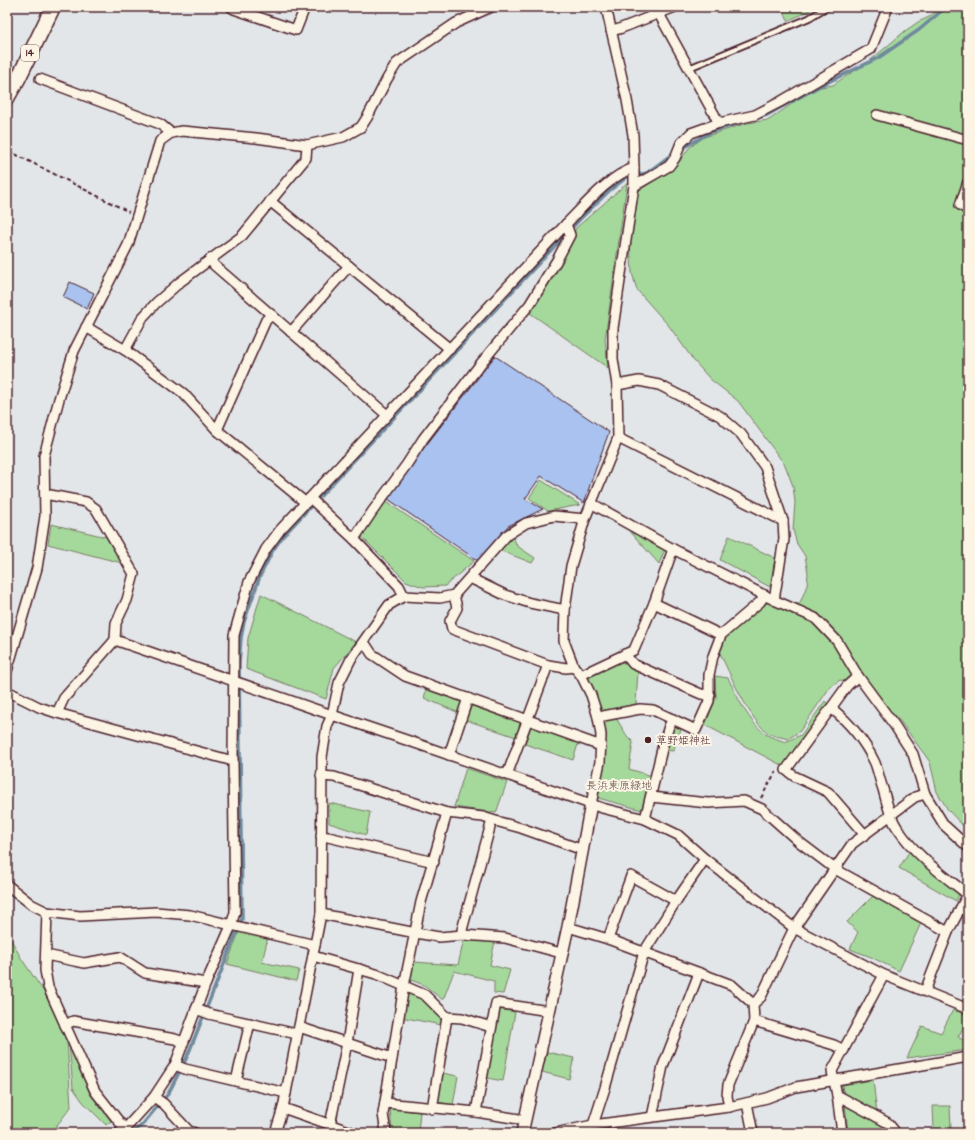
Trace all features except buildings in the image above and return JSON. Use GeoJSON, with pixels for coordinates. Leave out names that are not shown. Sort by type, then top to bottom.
{"type":"FeatureCollection","features":[{"type":"Feature","properties":{"kind":"main road","name":"14"},"geometry":{"type":"LineString","coordinates":[[7,98],[18,79],[53,7]]}},
{"type":"Feature","properties":{"kind":"street"},"geometry":{"type":"LineString","coordinates":[[231,7],[296,30],[305,7]]}},
{"type":"Feature","properties":{"kind":"street"},"geometry":{"type":"LineString","coordinates":[[7,671],[37,568],[45,516],[44,456],[66,378],[74,352],[128,245],[160,141],[171,133],[182,131],[256,138],[307,145],[343,138],[361,127],[397,63],[456,23],[491,7]]}},
{"type":"Feature","properties":{"kind":"street"},"geometry":{"type":"LineString","coordinates":[[522,1133],[568,927],[600,762],[601,735],[598,717],[591,695],[581,675],[574,667],[564,641],[565,610],[571,566],[585,519],[618,438],[617,385],[613,359],[613,328],[634,176],[633,135],[627,100],[606,7]]}},
{"type":"Feature","properties":{"kind":"street"},"geometry":{"type":"LineString","coordinates":[[611,31],[675,7]]}},
{"type":"Feature","properties":{"kind":"street"},"geometry":{"type":"LineString","coordinates":[[634,176],[669,166],[675,158],[681,143],[691,134],[719,123],[755,115],[871,49],[888,7]]}},
{"type":"Feature","properties":{"kind":"street"},"geometry":{"type":"LineString","coordinates":[[659,14],[719,123]]}},
{"type":"Feature","properties":{"kind":"street"},"geometry":{"type":"LineString","coordinates":[[40,79],[160,124],[171,133]]}},
{"type":"Feature","properties":{"kind":"street"},"geometry":{"type":"LineString","coordinates":[[877,115],[968,140]]}},
{"type":"Feature","properties":{"kind":"street"},"geometry":{"type":"LineString","coordinates":[[125,350],[143,317],[156,303],[180,282],[242,236],[306,158],[307,145]]}},
{"type":"Feature","properties":{"kind":"street"},"geometry":{"type":"LineString","coordinates":[[48,912],[46,970],[48,987],[95,1091],[125,1131],[154,1097],[175,1065],[206,983],[231,926],[235,912],[232,761],[238,682],[234,635],[249,582],[266,549],[280,530],[566,224],[609,182],[626,170],[634,176]]}},
{"type":"Feature","properties":{"kind":"street"},"geometry":{"type":"LineString","coordinates":[[968,182],[960,204],[968,210]]}},
{"type":"Feature","properties":{"kind":"street"},"geometry":{"type":"LineString","coordinates":[[270,201],[450,349]]}},
{"type":"Feature","properties":{"kind":"street"},"geometry":{"type":"LineString","coordinates":[[354,539],[407,464],[422,439],[482,362],[530,304],[558,260],[570,235],[566,224]]}},
{"type":"Feature","properties":{"kind":"street"},"geometry":{"type":"LineString","coordinates":[[210,259],[214,265],[387,415]]}},
{"type":"Feature","properties":{"kind":"street"},"geometry":{"type":"LineString","coordinates":[[291,332],[349,266]]}},
{"type":"Feature","properties":{"kind":"street"},"geometry":{"type":"LineString","coordinates":[[217,430],[266,320],[272,315]]}},
{"type":"Feature","properties":{"kind":"street"},"geometry":{"type":"LineString","coordinates":[[86,327],[125,350],[183,393],[217,430],[308,500],[354,539],[399,586],[404,596]]}},
{"type":"Feature","properties":{"kind":"street"},"geometry":{"type":"LineString","coordinates":[[617,385],[639,382],[659,385],[720,416],[741,434],[765,468],[783,521],[784,539],[774,600]]}},
{"type":"Feature","properties":{"kind":"street"},"geometry":{"type":"LineString","coordinates":[[618,438],[783,521]]}},
{"type":"Feature","properties":{"kind":"street"},"geometry":{"type":"LineString","coordinates":[[45,494],[86,502],[96,509],[134,574],[127,600],[116,623],[115,640],[64,698],[57,713]]}},
{"type":"Feature","properties":{"kind":"street"},"geometry":{"type":"LineString","coordinates":[[591,503],[673,549],[774,600],[815,618],[837,641],[858,676],[895,726],[913,754],[926,794],[944,825],[968,848]]}},
{"type":"Feature","properties":{"kind":"street"},"geometry":{"type":"LineString","coordinates":[[275,1133],[283,1108],[321,914],[322,758],[327,726],[332,715],[338,683],[351,659],[389,604],[404,596],[440,598],[454,595],[507,535],[526,523],[554,516],[585,519]]}},
{"type":"Feature","properties":{"kind":"street"},"geometry":{"type":"LineString","coordinates":[[581,675],[634,650],[654,603],[673,549]]}},
{"type":"Feature","properties":{"kind":"street"},"geometry":{"type":"LineString","coordinates":[[470,578],[506,594],[530,602],[565,610]]}},
{"type":"Feature","properties":{"kind":"street"},"geometry":{"type":"LineString","coordinates":[[454,595],[457,608],[450,621],[452,629],[548,665],[566,668],[574,667]]}},
{"type":"Feature","properties":{"kind":"street"},"geometry":{"type":"LineString","coordinates":[[598,717],[640,709],[653,710],[696,730],[709,701],[709,675],[713,656],[721,635],[760,602],[765,595]]}},
{"type":"Feature","properties":{"kind":"street"},"geometry":{"type":"LineString","coordinates":[[654,603],[721,635]]}},
{"type":"Feature","properties":{"kind":"street"},"geometry":{"type":"LineString","coordinates":[[115,640],[591,804],[645,819],[678,836],[705,859],[794,928],[884,975],[968,1009]]}},
{"type":"Feature","properties":{"kind":"street"},"geometry":{"type":"LineString","coordinates":[[364,642],[372,654],[405,676],[601,746]]}},
{"type":"Feature","properties":{"kind":"street"},"geometry":{"type":"LineString","coordinates":[[626,654],[633,664],[701,694],[710,695]]}},
{"type":"Feature","properties":{"kind":"street"},"geometry":{"type":"LineString","coordinates":[[508,775],[548,665]]}},
{"type":"Feature","properties":{"kind":"street"},"geometry":{"type":"LineString","coordinates":[[858,676],[847,686],[786,770],[794,776],[828,792],[865,835]]}},
{"type":"Feature","properties":{"kind":"street"},"geometry":{"type":"LineString","coordinates":[[7,691],[39,707],[57,713],[232,761]]}},
{"type":"Feature","properties":{"kind":"street"},"geometry":{"type":"LineString","coordinates":[[449,754],[468,698]]}},
{"type":"Feature","properties":{"kind":"street"},"geometry":{"type":"LineString","coordinates":[[831,708],[862,740],[875,764],[891,815],[898,829],[914,849],[941,874],[968,894],[948,932],[925,991]]}},
{"type":"Feature","properties":{"kind":"street"},"geometry":{"type":"LineString","coordinates":[[645,819],[663,745],[669,726],[673,719]]}},
{"type":"Feature","properties":{"kind":"street"},"geometry":{"type":"LineString","coordinates":[[321,776],[334,777],[447,813],[483,817],[521,828],[583,850]]}},
{"type":"Feature","properties":{"kind":"street"},"geometry":{"type":"LineString","coordinates":[[753,1004],[761,997],[794,928],[852,844],[915,797],[926,794]]}},
{"type":"Feature","properties":{"kind":"street"},"geometry":{"type":"LineString","coordinates":[[651,797],[708,803],[744,801],[756,806],[762,809],[798,841],[835,869],[948,932]]}},
{"type":"Feature","properties":{"kind":"street"},"geometry":{"type":"LineString","coordinates":[[386,1133],[383,1114],[384,1103],[404,986],[422,902],[447,813]]}},
{"type":"Feature","properties":{"kind":"street"},"geometry":{"type":"LineString","coordinates":[[463,935],[462,930],[492,820]]}},
{"type":"Feature","properties":{"kind":"street"},"geometry":{"type":"LineString","coordinates":[[321,836],[434,862]]}},
{"type":"Feature","properties":{"kind":"street"},"geometry":{"type":"LineString","coordinates":[[590,1128],[605,1088],[644,952],[676,901],[705,859]]}},
{"type":"Feature","properties":{"kind":"street"},"geometry":{"type":"LineString","coordinates":[[608,939],[631,876],[676,901]]}},
{"type":"Feature","properties":{"kind":"street"},"geometry":{"type":"LineString","coordinates":[[7,885],[31,904],[48,912],[80,916],[156,912],[190,915],[315,945]]}},
{"type":"Feature","properties":{"kind":"street"},"geometry":{"type":"LineString","coordinates":[[321,914],[439,937],[463,935],[505,938],[561,954]]}},
{"type":"Feature","properties":{"kind":"street"},"geometry":{"type":"LineString","coordinates":[[568,927],[608,939],[732,985],[753,1004],[754,1021],[728,1085],[727,1096],[729,1107]]}},
{"type":"Feature","properties":{"kind":"street"},"geometry":{"type":"LineString","coordinates":[[46,955],[84,963],[120,957],[145,973],[206,983]]}},
{"type":"Feature","properties":{"kind":"street"},"geometry":{"type":"LineString","coordinates":[[313,956],[376,974],[425,995],[447,1017],[462,1018],[491,1027]]}},
{"type":"Feature","properties":{"kind":"street"},"geometry":{"type":"LineString","coordinates":[[330,1125],[347,1043],[359,969]]}},
{"type":"Feature","properties":{"kind":"street"},"geometry":{"type":"LineString","coordinates":[[652,1117],[663,1066],[699,973]]}},
{"type":"Feature","properties":{"kind":"street"},"geometry":{"type":"LineString","coordinates":[[842,1133],[838,1094],[833,1080],[832,1071],[884,975]]}},
{"type":"Feature","properties":{"kind":"street"},"geometry":{"type":"LineString","coordinates":[[476,1112],[496,1004],[549,1011]]}},
{"type":"Feature","properties":{"kind":"street"},"geometry":{"type":"LineString","coordinates":[[196,1009],[209,1014],[298,1031],[347,1043],[392,1058]]}},
{"type":"Feature","properties":{"kind":"street"},"geometry":{"type":"LineString","coordinates":[[432,1109],[447,1017]]}},
{"type":"Feature","properties":{"kind":"street"},"geometry":{"type":"LineString","coordinates":[[65,1025],[73,1021],[175,1039],[183,1042]]}},
{"type":"Feature","properties":{"kind":"street"},"geometry":{"type":"LineString","coordinates":[[754,1021],[834,1045],[844,1050]]}},
{"type":"Feature","properties":{"kind":"street"},"geometry":{"type":"LineString","coordinates":[[236,1081],[250,1023]]}},
{"type":"Feature","properties":{"kind":"street"},"geometry":{"type":"LineString","coordinates":[[555,1133],[652,1117],[729,1107],[767,1098],[796,1087],[968,1057]]}},
{"type":"Feature","properties":{"kind":"street"},"geometry":{"type":"LineString","coordinates":[[175,1065],[185,1069],[286,1093]]}},
{"type":"Feature","properties":{"kind":"street"},"geometry":{"type":"LineString","coordinates":[[838,1094],[888,1123],[896,1133]]}},
{"type":"Feature","properties":{"kind":"street"},"geometry":{"type":"LineString","coordinates":[[154,1097],[164,1104],[189,1132],[195,1133]]}},
{"type":"Feature","properties":{"kind":"street"},"geometry":{"type":"LineString","coordinates":[[384,1103],[432,1109],[476,1112],[526,1120]]}},
{"type":"Feature","properties":{"kind":"street"},"geometry":{"type":"LineString","coordinates":[[747,1103],[753,1133]]}},
{"type":"Feature","properties":{"kind":"street"},"geometry":{"type":"LineString","coordinates":[[283,1108],[354,1133]]}},
{"type":"Feature","properties":{"kind":"lane"},"geometry":{"type":"LineString","coordinates":[[689,68],[809,18],[827,7]]}},
{"type":"Feature","properties":{"kind":"path"},"geometry":{"type":"LineString","coordinates":[[9,151],[137,216]]}},
{"type":"Feature","properties":{"kind":"path"},"geometry":{"type":"LineString","coordinates":[[756,806],[776,771],[786,770]]}},
{"type":"Feature","properties":{"kind":"green space"},"geometry":{"type":"Polygon","coordinates":[[[782,7],[816,7],[788,21],[782,7]]]}},
{"type":"Feature","properties":{"kind":"green space"},"geometry":{"type":"Polygon","coordinates":[[[941,7],[968,7],[968,831],[948,810],[937,792],[930,762],[900,721],[859,685],[840,680],[830,687],[800,731],[788,739],[772,735],[763,728],[755,720],[741,697],[719,651],[724,639],[766,603],[800,603],[807,585],[808,573],[805,556],[797,544],[793,530],[795,502],[793,486],[785,465],[738,401],[710,379],[694,361],[669,326],[637,290],[632,273],[629,226],[634,194],[676,166],[689,148],[704,137],[747,123],[769,120],[810,89],[833,85],[872,59],[905,31],[918,22],[929,17],[941,7]]]}},
{"type":"Feature","properties":{"kind":"green space"},"geometry":{"type":"Polygon","coordinates":[[[627,183],[605,339],[608,368],[530,313],[566,250],[576,228],[627,183]]]}},
{"type":"Feature","properties":{"kind":"green space"},"geometry":{"type":"Polygon","coordinates":[[[541,480],[580,505],[548,511],[529,498],[541,480]]]}},
{"type":"Feature","properties":{"kind":"green space"},"geometry":{"type":"Polygon","coordinates":[[[385,501],[474,561],[445,586],[423,587],[406,581],[360,535],[385,501]]]}},
{"type":"Feature","properties":{"kind":"green space"},"geometry":{"type":"Polygon","coordinates":[[[51,524],[106,537],[122,563],[48,544],[51,524]]]}},
{"type":"Feature","properties":{"kind":"green space"},"geometry":{"type":"Polygon","coordinates":[[[628,529],[665,549],[659,564],[628,529]]]}},
{"type":"Feature","properties":{"kind":"green space"},"geometry":{"type":"Polygon","coordinates":[[[729,536],[775,558],[770,587],[720,560],[729,536]]]}},
{"type":"Feature","properties":{"kind":"green space"},"geometry":{"type":"Polygon","coordinates":[[[513,537],[517,546],[535,558],[532,563],[499,550],[513,537]]]}},
{"type":"Feature","properties":{"kind":"green space"},"geometry":{"type":"Polygon","coordinates":[[[261,594],[356,642],[334,668],[326,699],[246,669],[248,638],[261,594]]]}},
{"type":"Feature","properties":{"kind":"green space"},"geometry":{"type":"Polygon","coordinates":[[[620,661],[638,670],[636,704],[603,713],[587,677],[620,661]]]}},
{"type":"Feature","properties":{"kind":"green space"},"geometry":{"type":"Polygon","coordinates":[[[715,676],[728,678],[744,709],[760,730],[769,736],[785,742],[801,735],[825,701],[831,708],[783,766],[705,725],[716,698],[715,676]]]}},
{"type":"Feature","properties":{"kind":"green space"},"geometry":{"type":"Polygon","coordinates":[[[427,687],[459,698],[463,702],[459,713],[424,698],[427,687]]]}},
{"type":"Feature","properties":{"kind":"green space"},"geometry":{"type":"Polygon","coordinates":[[[472,704],[521,721],[516,737],[466,720],[472,704]]]}},
{"type":"Feature","properties":{"kind":"green space","name":"長浜東原緑地"},"geometry":{"type":"Polygon","coordinates":[[[616,718],[627,736],[633,742],[629,769],[652,776],[642,810],[598,798],[605,759],[603,721],[616,718]]]}},
{"type":"Feature","properties":{"kind":"green space"},"geometry":{"type":"Polygon","coordinates":[[[673,725],[681,729],[673,751],[665,750],[673,725]]]}},
{"type":"Feature","properties":{"kind":"green space"},"geometry":{"type":"Polygon","coordinates":[[[531,726],[579,741],[573,760],[525,744],[531,726]]]}},
{"type":"Feature","properties":{"kind":"green space"},"geometry":{"type":"Polygon","coordinates":[[[466,768],[507,782],[496,813],[454,807],[466,768]]]}},
{"type":"Feature","properties":{"kind":"green space"},"geometry":{"type":"Polygon","coordinates":[[[329,803],[370,812],[366,835],[329,823],[329,803]]]}},
{"type":"Feature","properties":{"kind":"green space"},"geometry":{"type":"Polygon","coordinates":[[[909,852],[959,894],[956,901],[899,868],[909,852]]]}},
{"type":"Feature","properties":{"kind":"green space"},"geometry":{"type":"Polygon","coordinates":[[[874,895],[921,923],[899,971],[871,957],[850,949],[858,932],[847,922],[874,895]]]}},
{"type":"Feature","properties":{"kind":"green space"},"geometry":{"type":"Polygon","coordinates":[[[7,932],[21,958],[44,992],[67,1039],[71,1107],[51,1133],[7,1133],[7,932]]]}},
{"type":"Feature","properties":{"kind":"green space"},"geometry":{"type":"Polygon","coordinates":[[[239,932],[268,937],[262,962],[299,970],[296,981],[227,964],[239,932]]]}},
{"type":"Feature","properties":{"kind":"green space"},"geometry":{"type":"Polygon","coordinates":[[[464,939],[495,941],[490,965],[510,970],[503,994],[494,993],[494,981],[454,971],[443,1000],[424,985],[411,980],[413,962],[458,965],[464,939]]]}},
{"type":"Feature","properties":{"kind":"green space"},"geometry":{"type":"Polygon","coordinates":[[[407,991],[423,997],[442,1018],[441,1025],[401,1017],[407,991]]]}},
{"type":"Feature","properties":{"kind":"green space"},"geometry":{"type":"Polygon","coordinates":[[[498,1009],[515,1012],[503,1081],[487,1078],[498,1009]]]}},
{"type":"Feature","properties":{"kind":"green space"},"geometry":{"type":"Polygon","coordinates":[[[953,1010],[968,1015],[968,1019],[958,1037],[968,1043],[967,1050],[907,1058],[922,1026],[941,1033],[953,1010]]]}},
{"type":"Feature","properties":{"kind":"green space"},"geometry":{"type":"Polygon","coordinates":[[[69,1043],[90,1094],[111,1121],[106,1125],[83,1102],[73,1088],[69,1043]]]}},
{"type":"Feature","properties":{"kind":"green space"},"geometry":{"type":"Polygon","coordinates":[[[547,1052],[574,1058],[569,1079],[542,1072],[547,1052]]]}},
{"type":"Feature","properties":{"kind":"green space"},"geometry":{"type":"Polygon","coordinates":[[[442,1073],[458,1076],[453,1105],[437,1102],[442,1073]]]}},
{"type":"Feature","properties":{"kind":"green space"},"geometry":{"type":"Polygon","coordinates":[[[873,1080],[877,1114],[844,1096],[842,1085],[873,1080]]]}},
{"type":"Feature","properties":{"kind":"green space"},"geometry":{"type":"Polygon","coordinates":[[[845,1103],[888,1128],[889,1133],[848,1133],[845,1103]]]}},
{"type":"Feature","properties":{"kind":"green space"},"geometry":{"type":"Polygon","coordinates":[[[933,1106],[950,1106],[951,1129],[934,1130],[933,1106]]]}},
{"type":"Feature","properties":{"kind":"green space"},"geometry":{"type":"Polygon","coordinates":[[[390,1108],[420,1112],[418,1133],[392,1133],[390,1108]]]}},
{"type":"Feature","properties":{"kind":"waterway"},"geometry":{"type":"LineString","coordinates":[[760,117],[767,115],[820,86],[878,58],[919,30],[946,7]]}},
{"type":"Feature","properties":{"kind":"waterway"},"geometry":{"type":"LineString","coordinates":[[681,149],[711,132],[739,123]]}},
{"type":"Feature","properties":{"kind":"waterway"},"geometry":{"type":"LineString","coordinates":[[132,1133],[142,1125],[168,1094],[187,1057],[242,919],[239,663],[241,638],[244,622],[260,576],[273,550],[283,536],[581,218],[610,190],[627,177],[647,173],[675,152]]}},
{"type":"Feature","properties":{"kind":"place","name":"草野姫神社"},"geometry":{"type":"Point","coordinates":[648,740]}}]}
